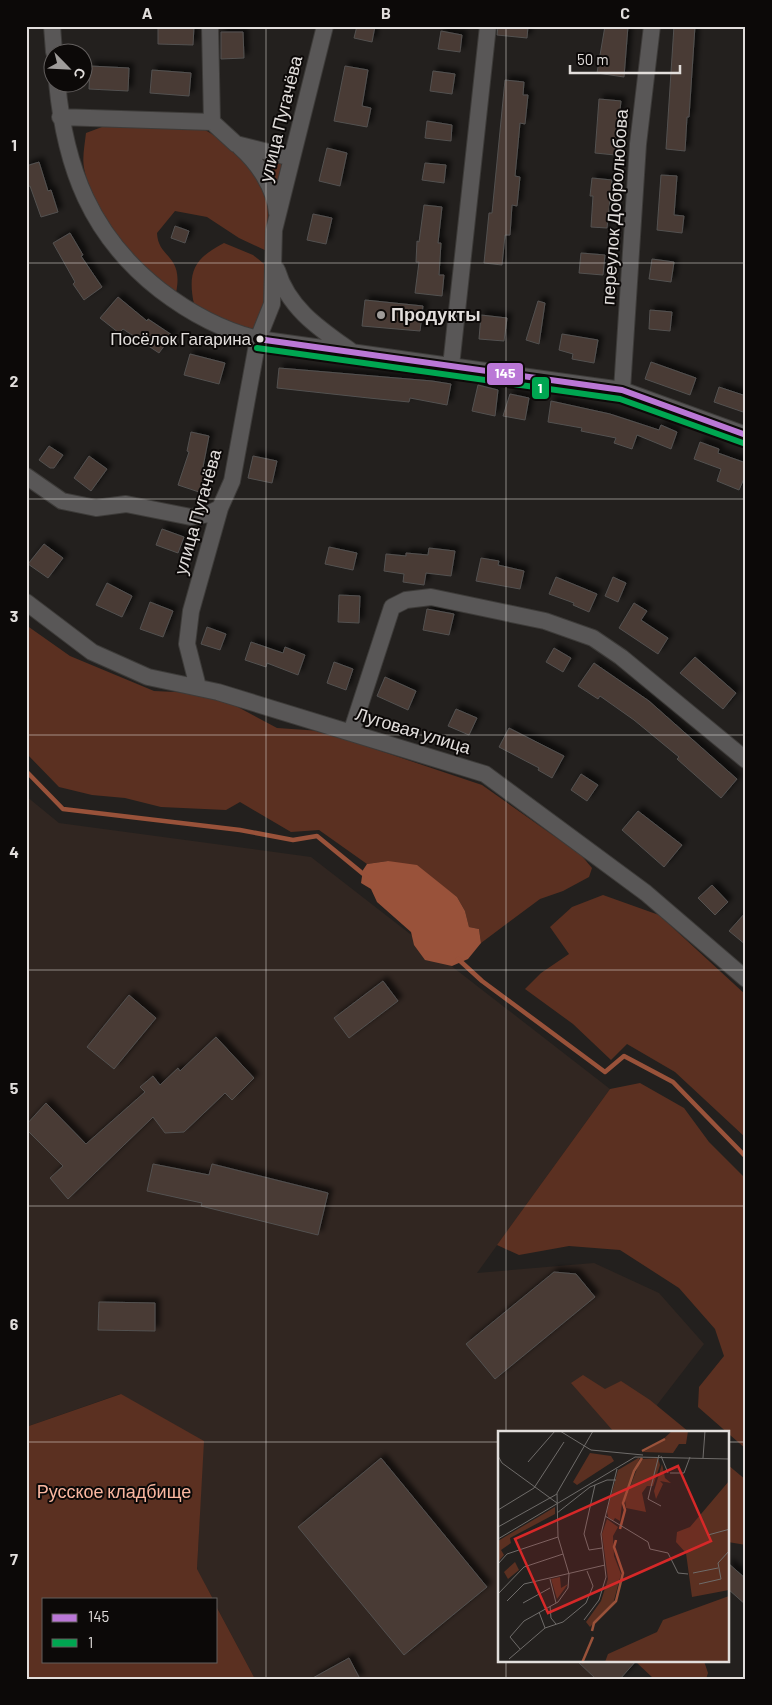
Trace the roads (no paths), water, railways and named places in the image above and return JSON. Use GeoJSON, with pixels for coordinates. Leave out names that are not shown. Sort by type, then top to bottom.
{"type":"FeatureCollection","features":[{"type":"Feature","properties":{"kind":"street"},"geometry":{"type":"LineString","coordinates":[[52,26],[53,42]]}},
{"type":"Feature","properties":{"kind":"street"},"geometry":{"type":"LineString","coordinates":[[210,26],[212,122]]}},
{"type":"Feature","properties":{"kind":"street","name":"улица Пугачёва"},"geometry":{"type":"LineString","coordinates":[[198,687],[187,644],[193,603],[220,508],[232,481],[258,339],[272,304],[274,230],[325,26]]}},
{"type":"Feature","properties":{"kind":"street"},"geometry":{"type":"LineString","coordinates":[[451,366],[488,26]]}},
{"type":"Feature","properties":{"kind":"street","name":"переулок Добролюбова"},"geometry":{"type":"LineString","coordinates":[[622,390],[638,144],[652,26]]}},
{"type":"Feature","properties":{"kind":"street"},"geometry":{"type":"LineString","coordinates":[[57,92],[60,117],[74,174],[94,216],[114,247],[142,276],[174,301],[209,322],[233,333],[258,339],[622,390],[746,435]]}},
{"type":"Feature","properties":{"kind":"street"},"geometry":{"type":"LineString","coordinates":[[60,117],[212,122],[253,158],[276,201],[278,216]]}},
{"type":"Feature","properties":{"kind":"street"},"geometry":{"type":"LineString","coordinates":[[236,144],[292,158]]}},
{"type":"Feature","properties":{"kind":"street"},"geometry":{"type":"LineString","coordinates":[[274,260],[281,286],[308,321],[353,352]]}},
{"type":"Feature","properties":{"kind":"street"},"geometry":{"type":"LineString","coordinates":[[26,476],[62,501],[96,508],[126,504],[191,517],[208,514],[220,508]]}},
{"type":"Feature","properties":{"kind":"street"},"geometry":{"type":"LineString","coordinates":[[351,733],[392,607],[406,600],[431,597],[545,621],[593,638],[621,657],[746,760]]}},
{"type":"Feature","properties":{"kind":"street","name":"Луговая улица"},"geometry":{"type":"LineString","coordinates":[[26,602],[92,652],[148,677],[198,687],[485,774],[646,893],[746,979]]}},
{"type":"Feature","properties":{"kind":"waterway"},"geometry":{"type":"LineString","coordinates":[[26,771],[63,809],[240,830],[293,840],[317,836],[367,877]]}},
{"type":"Feature","properties":{"kind":"waterway"},"geometry":{"type":"LineString","coordinates":[[458,959],[482,981],[605,1072],[624,1056],[673,1082],[746,1157]]}},
{"type":"Feature","properties":{"kind":"place","name":"Продукты"},"geometry":{"type":"Point","coordinates":[381,315]}},
{"type":"Feature","properties":{"kind":"place","name":"Посёлок Гагарина"},"geometry":{"type":"Point","coordinates":[260,339]}},
{"type":"Feature","properties":{"kind":"park label","name":"Русское кладбище"},"geometry":{"type":"Point","coordinates":[114,1492]}}]}
